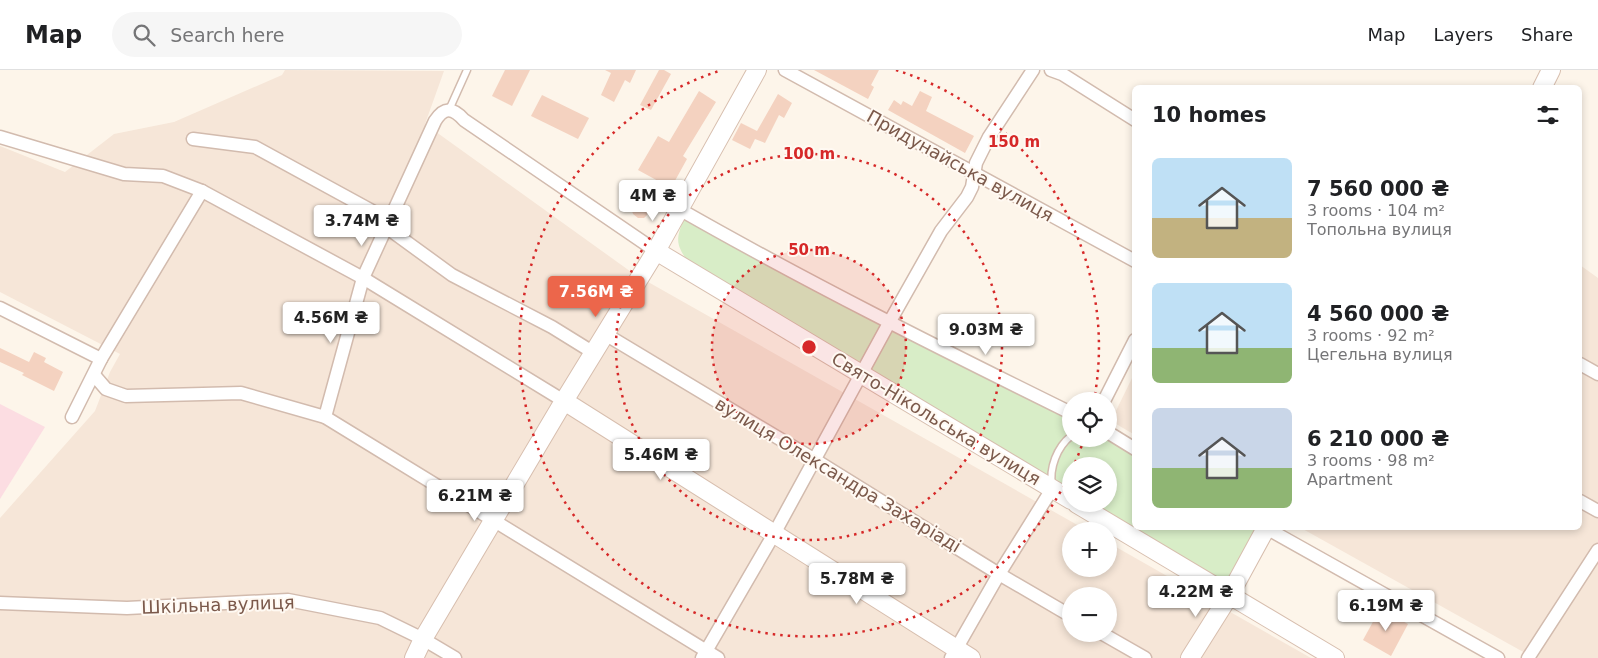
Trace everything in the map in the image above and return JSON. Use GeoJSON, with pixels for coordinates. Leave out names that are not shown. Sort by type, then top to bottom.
{"type":"FeatureCollection","features":[{"type":"Feature","properties":{"kind":"main road"},"geometry":{"type":"LineString","coordinates":[[414,658],[423,639],[564,401],[656,251],[757,70]]}},
{"type":"Feature","properties":{"kind":"main road"},"geometry":{"type":"LineString","coordinates":[[1544,85],[1551,70]]}},
{"type":"Feature","properties":{"kind":"main road","name":"Свято-Нікольська вулиця"},"geometry":{"type":"LineString","coordinates":[[656,251],[1062,495]]}},
{"type":"Feature","properties":{"kind":"main road"},"geometry":{"type":"LineString","coordinates":[[564,401],[774,534],[959,655]]}},
{"type":"Feature","properties":{"kind":"main road"},"geometry":{"type":"LineString","coordinates":[[1090,512],[1335,658]]}},
{"type":"Feature","properties":{"kind":"main road"},"geometry":{"type":"LineString","coordinates":[[1190,658],[1229,596],[1265,530]]}},
{"type":"Feature","properties":{"kind":"street","name":"Придунайська вулиця"},"geometry":{"type":"LineString","coordinates":[[785,70],[1132,259]]}},
{"type":"Feature","properties":{"kind":"street"},"geometry":{"type":"LineString","coordinates":[[704,654],[774,534],[889,323],[946,224],[967,197],[972,186],[980,154],[989,137],[1033,70]]}},
{"type":"Feature","properties":{"kind":"street"},"geometry":{"type":"LineString","coordinates":[[1051,70],[1062,74],[1132,118]]}},
{"type":"Feature","properties":{"kind":"street"},"geometry":{"type":"LineString","coordinates":[[325,417],[363,278],[435,121],[441,112],[448,110]]}},
{"type":"Feature","properties":{"kind":"street","name":"Свято-Нікольська вулиця"},"geometry":{"type":"LineString","coordinates":[[448,110],[458,113],[464,120],[656,251]]}},
{"type":"Feature","properties":{"kind":"street"},"geometry":{"type":"LineString","coordinates":[[0,137],[124,174],[163,176],[202,191],[363,278],[564,401]]}},
{"type":"Feature","properties":{"kind":"street"},"geometry":{"type":"LineString","coordinates":[[193,139],[255,147],[374,212],[386,227],[452,275],[552,327],[594,352]]}},
{"type":"Feature","properties":{"kind":"street"},"geometry":{"type":"LineString","coordinates":[[72,417],[101,360],[202,191]]}},
{"type":"Feature","properties":{"kind":"street"},"geometry":{"type":"LineString","coordinates":[[679,209],[736,242],[889,323],[1062,409]]}},
{"type":"Feature","properties":{"kind":"street"},"geometry":{"type":"LineString","coordinates":[[0,308],[101,360]]}},
{"type":"Feature","properties":{"kind":"street","name":"вулиця Олександра Захаріаді"},"geometry":{"type":"LineString","coordinates":[[606,334],[1062,611]]}},
{"type":"Feature","properties":{"kind":"street"},"geometry":{"type":"LineString","coordinates":[[1109,392],[1132,346]]}},
{"type":"Feature","properties":{"kind":"street"},"geometry":{"type":"LineString","coordinates":[[1582,365],[1598,374]]}},
{"type":"Feature","properties":{"kind":"street"},"geometry":{"type":"LineString","coordinates":[[94,375],[106,389],[126,396],[241,393],[325,417],[495,520],[704,654],[718,658]]}},
{"type":"Feature","properties":{"kind":"street"},"geometry":{"type":"LineString","coordinates":[[1117,438],[1132,447]]}},
{"type":"Feature","properties":{"kind":"street"},"geometry":{"type":"LineString","coordinates":[[959,655],[999,574],[1052,489]]}},
{"type":"Feature","properties":{"kind":"street"},"geometry":{"type":"LineString","coordinates":[[1582,502],[1598,511]]}},
{"type":"Feature","properties":{"kind":"street"},"geometry":{"type":"LineString","coordinates":[[1270,530],[1498,658]]}},
{"type":"Feature","properties":{"kind":"street"},"geometry":{"type":"LineString","coordinates":[[1528,658],[1598,550]]}},
{"type":"Feature","properties":{"kind":"street","name":"Шкільна вулиця"},"geometry":{"type":"LineString","coordinates":[[0,603],[127,608],[288,600],[380,618],[423,639],[455,658]]}},
{"type":"Feature","properties":{"kind":"street"},"geometry":{"type":"LineString","coordinates":[[1117,642],[1145,658]]}},
{"type":"Feature","properties":{"kind":"lane"},"geometry":{"type":"LineString","coordinates":[[448,110],[467,70]]}},
{"type":"Feature","properties":{"kind":"lane"},"geometry":{"type":"LineString","coordinates":[[1052,489],[1052,466],[1062,447]]}},
{"type":"Feature","properties":{"kind":"shaded area"},"geometry":{"type":"Polygon","coordinates":[[[285,70],[444,71],[425,124],[634,274],[1072,522],[1062,522],[1062,577],[1117,577],[1117,548],[1311,658],[0,658],[0,518],[95,411],[110,372],[120,354],[0,292],[0,146],[65,172],[114,134],[174,122],[282,75],[285,70]]]}},
{"type":"Feature","properties":{"kind":"shaded area"},"geometry":{"type":"Polygon","coordinates":[[[1582,266],[1598,278],[1598,658],[1534,658],[1305,530],[1582,530],[1582,266]]]}},
{"type":"Feature","properties":{"kind":"shaded area"},"geometry":{"type":"Polygon","coordinates":[[[1132,378],[1132,433],[1117,424],[1117,409],[1132,378]]]}},
{"type":"Feature","properties":{"kind":"shaded area"},"geometry":{"type":"Polygon","coordinates":[[[0,404],[45,427],[0,499],[0,404]]]}},
{"type":"Feature","properties":{"kind":"green space"},"geometry":{"type":"Polygon","coordinates":[[[684,218],[1062,414],[1062,447],[1117,447],[1117,444],[1132,453],[1132,529],[1104,512],[1117,512],[1117,457],[1062,457],[1062,487],[690,265],[678,243],[684,218]]]}},
{"type":"Feature","properties":{"kind":"green space"},"geometry":{"type":"Polygon","coordinates":[[[1134,530],[1257,530],[1233,579],[1227,582],[1218,580],[1134,530]]]}},
{"type":"Feature","properties":{"kind":"building"},"geometry":{"type":"Polygon","coordinates":[[[505,70],[530,70],[512,106],[492,96],[505,70]]]}},
{"type":"Feature","properties":{"kind":"building"},"geometry":{"type":"Polygon","coordinates":[[[605,70],[636,70],[630,83],[625,80],[614,102],[601,95],[611,73],[605,70]]]}},
{"type":"Feature","properties":{"kind":"building"},"geometry":{"type":"Polygon","coordinates":[[[659,70],[664,70],[671,74],[651,110],[640,105],[659,70]]]}},
{"type":"Feature","properties":{"kind":"building"},"geometry":{"type":"Polygon","coordinates":[[[814,70],[879,70],[871,85],[874,87],[868,99],[814,70]]]}},
{"type":"Feature","properties":{"kind":"building"},"geometry":{"type":"Polygon","coordinates":[[[699,91],[716,102],[683,156],[687,159],[671,188],[638,170],[658,136],[669,142],[699,91]]]}},
{"type":"Feature","properties":{"kind":"building"},"geometry":{"type":"Polygon","coordinates":[[[920,91],[932,97],[926,111],[974,136],[965,153],[888,110],[894,100],[901,105],[903,101],[912,106],[920,91]]]}},
{"type":"Feature","properties":{"kind":"building"},"geometry":{"type":"Polygon","coordinates":[[[778,94],[792,103],[784,118],[779,115],[765,143],[755,139],[750,149],[732,140],[741,123],[757,131],[778,94]]]}},
{"type":"Feature","properties":{"kind":"building"},"geometry":{"type":"Polygon","coordinates":[[[542,95],[589,118],[578,139],[531,116],[542,95]]]}},
{"type":"Feature","properties":{"kind":"building"},"geometry":{"type":"Polygon","coordinates":[[[625,193],[646,204],[649,209],[644,218],[638,218],[632,211],[619,203],[625,193]]]}},
{"type":"Feature","properties":{"kind":"building"},"geometry":{"type":"Polygon","coordinates":[[[0,348],[29,362],[34,352],[46,358],[44,362],[63,372],[54,391],[22,375],[24,373],[0,362],[0,348]]]}},
{"type":"Feature","properties":{"kind":"building"},"geometry":{"type":"Polygon","coordinates":[[[1380,609],[1408,624],[1391,656],[1363,640],[1380,609]]]}}]}
